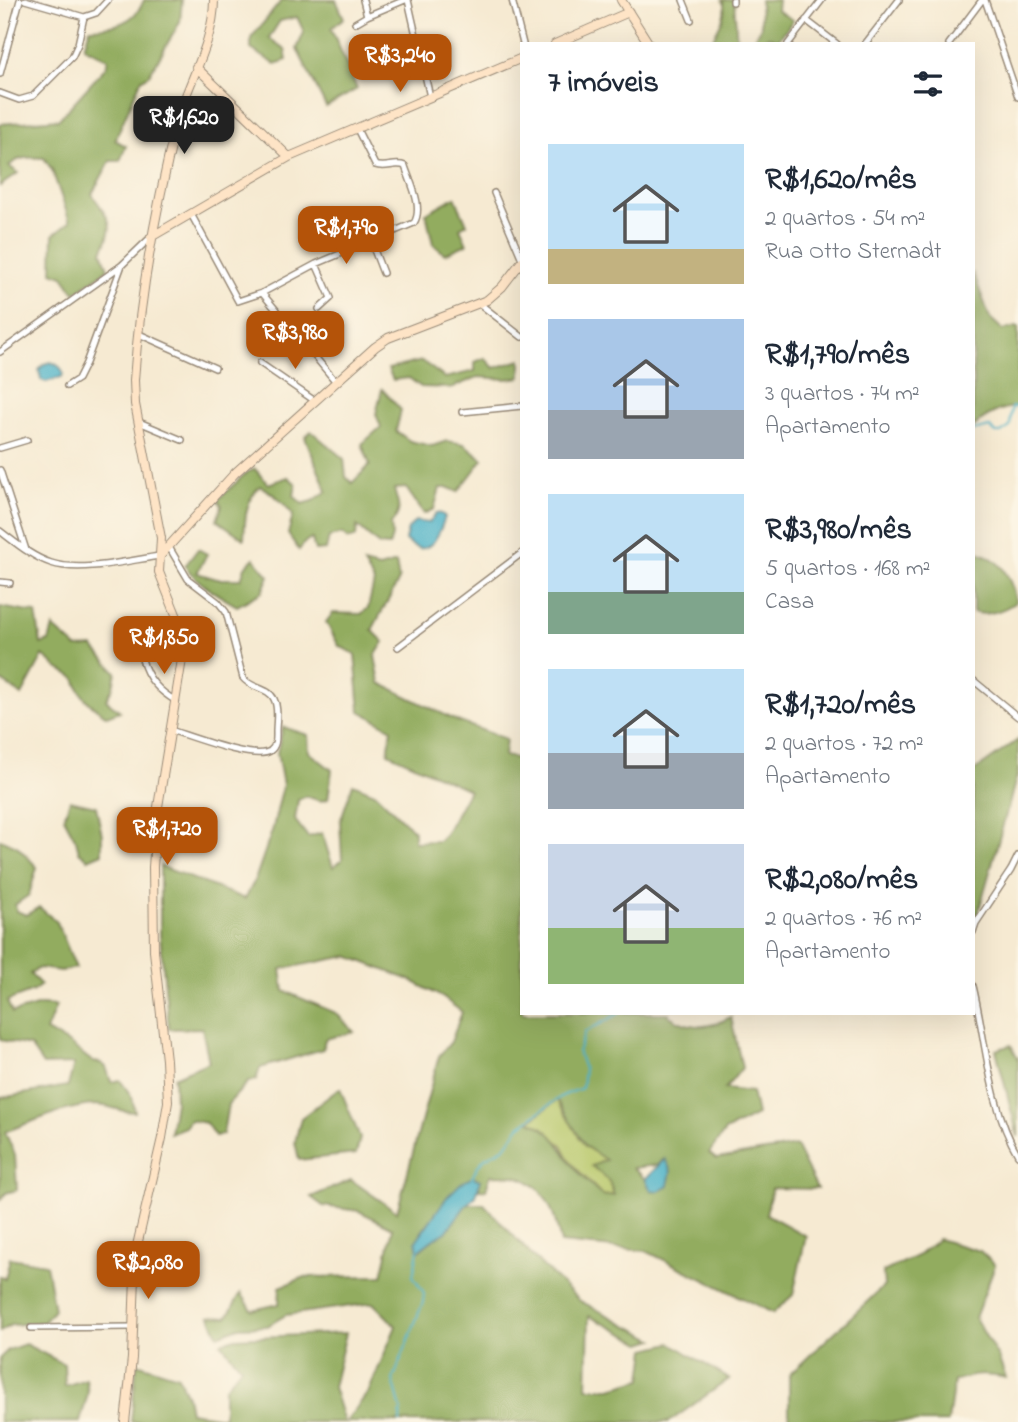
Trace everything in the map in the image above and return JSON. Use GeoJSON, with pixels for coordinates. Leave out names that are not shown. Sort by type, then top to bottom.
{"type":"FeatureCollection","features":[{"type":"Feature","properties":{"kind":"street"},"geometry":{"type":"LineString","coordinates":[[0,74],[20,0]]}},
{"type":"Feature","properties":{"kind":"street"},"geometry":{"type":"LineString","coordinates":[[25,0],[84,17],[96,13],[107,0]]}},
{"type":"Feature","properties":{"kind":"street"},"geometry":{"type":"LineString","coordinates":[[125,1422],[131,1369],[136,1250],[168,1102],[154,951],[153,867],[156,821],[184,647],[179,622],[160,579],[160,530],[134,389],[151,237],[177,121],[212,23],[214,0]]}},
{"type":"Feature","properties":{"kind":"street"},"geometry":{"type":"LineString","coordinates":[[363,0],[367,16]]}},
{"type":"Feature","properties":{"kind":"street"},"geometry":{"type":"LineString","coordinates":[[355,23],[407,0],[430,97]]}},
{"type":"Feature","properties":{"kind":"street"},"geometry":{"type":"LineString","coordinates":[[513,0],[523,42]]}},
{"type":"Feature","properties":{"kind":"street"},"geometry":{"type":"LineString","coordinates":[[621,0],[648,42]]}},
{"type":"Feature","properties":{"kind":"street"},"geometry":{"type":"LineString","coordinates":[[683,0],[691,20]]}},
{"type":"Feature","properties":{"kind":"street"},"geometry":{"type":"LineString","coordinates":[[790,42],[822,0]]}},
{"type":"Feature","properties":{"kind":"street"},"geometry":{"type":"LineString","coordinates":[[867,42],[899,0]]}},
{"type":"Feature","properties":{"kind":"street"},"geometry":{"type":"LineString","coordinates":[[951,42],[984,0]]}},
{"type":"Feature","properties":{"kind":"street"},"geometry":{"type":"LineString","coordinates":[[984,0],[1018,97]]}},
{"type":"Feature","properties":{"kind":"street"},"geometry":{"type":"LineString","coordinates":[[560,42],[629,12]]}},
{"type":"Feature","properties":{"kind":"street"},"geometry":{"type":"LineString","coordinates":[[0,93],[19,100],[33,96],[72,57],[84,17]]}},
{"type":"Feature","properties":{"kind":"street"},"geometry":{"type":"LineString","coordinates":[[806,20],[834,42]]}},
{"type":"Feature","properties":{"kind":"street"},"geometry":{"type":"LineString","coordinates":[[0,340],[2,351],[122,265],[151,237],[289,157],[520,59]]}},
{"type":"Feature","properties":{"kind":"street"},"geometry":{"type":"LineString","coordinates":[[196,67],[289,157]]}},
{"type":"Feature","properties":{"kind":"street"},"geometry":{"type":"LineString","coordinates":[[191,214],[238,302],[262,293],[316,264],[414,223],[418,211],[405,166],[401,164],[384,168],[375,165],[357,129]]}},
{"type":"Feature","properties":{"kind":"street"},"geometry":{"type":"LineString","coordinates":[[494,193],[520,255]]}},
{"type":"Feature","properties":{"kind":"street"},"geometry":{"type":"LineString","coordinates":[[371,242],[383,273]]}},
{"type":"Feature","properties":{"kind":"street"},"geometry":{"type":"LineString","coordinates":[[0,531],[26,551],[47,562],[64,566],[85,566],[160,556],[220,487],[388,338],[480,304],[498,291],[520,263]]}},
{"type":"Feature","properties":{"kind":"street"},"geometry":{"type":"LineString","coordinates":[[316,264],[331,298],[319,309]]}},
{"type":"Feature","properties":{"kind":"street"},"geometry":{"type":"LineString","coordinates":[[66,386],[78,379],[86,363],[122,265]]}},
{"type":"Feature","properties":{"kind":"street"},"geometry":{"type":"LineString","coordinates":[[262,293],[336,382]]}},
{"type":"Feature","properties":{"kind":"street"},"geometry":{"type":"LineString","coordinates":[[480,304],[520,335]]}},
{"type":"Feature","properties":{"kind":"street"},"geometry":{"type":"LineString","coordinates":[[139,334],[215,368]]}},
{"type":"Feature","properties":{"kind":"street"},"geometry":{"type":"LineString","coordinates":[[260,363],[315,401]]}},
{"type":"Feature","properties":{"kind":"street"},"geometry":{"type":"LineString","coordinates":[[462,412],[520,406]]}},
{"type":"Feature","properties":{"kind":"street"},"geometry":{"type":"LineString","coordinates":[[139,422],[182,440]]}},
{"type":"Feature","properties":{"kind":"street"},"geometry":{"type":"LineString","coordinates":[[0,448],[27,440]]}},
{"type":"Feature","properties":{"kind":"street"},"geometry":{"type":"LineString","coordinates":[[0,470],[26,551]]}},
{"type":"Feature","properties":{"kind":"street"},"geometry":{"type":"LineString","coordinates":[[169,547],[188,579],[218,602],[226,612],[245,681],[273,697],[276,705],[276,743],[272,750],[259,754],[170,730]]}},
{"type":"Feature","properties":{"kind":"street"},"geometry":{"type":"LineString","coordinates":[[398,647],[520,555]]}},
{"type":"Feature","properties":{"kind":"street"},"geometry":{"type":"LineString","coordinates":[[0,582],[10,583]]}},
{"type":"Feature","properties":{"kind":"street"},"geometry":{"type":"LineString","coordinates":[[142,659],[146,672],[157,688],[176,701]]}},
{"type":"Feature","properties":{"kind":"street"},"geometry":{"type":"LineString","coordinates":[[975,682],[1018,717]]}},
{"type":"Feature","properties":{"kind":"street"},"geometry":{"type":"LineString","coordinates":[[975,926],[1012,870],[1018,856]]}},
{"type":"Feature","properties":{"kind":"street"},"geometry":{"type":"LineString","coordinates":[[975,996],[1002,1117],[1018,1155]]}},
{"type":"Feature","properties":{"kind":"street"},"geometry":{"type":"LineString","coordinates":[[31,1328],[133,1327]]}},
{"type":"Feature","properties":{"kind":"green space"},"geometry":{"type":"Polygon","coordinates":[[[144,0],[182,0],[180,22],[149,75],[141,80],[115,140],[126,146],[120,161],[110,161],[92,194],[109,221],[109,233],[102,251],[108,269],[75,293],[63,276],[52,272],[53,235],[70,222],[52,170],[44,158],[21,159],[9,166],[18,173],[0,186],[0,124],[59,119],[106,67],[108,59],[84,47],[90,28],[122,23],[135,14],[144,0]]]}},
{"type":"Feature","properties":{"kind":"green space"},"geometry":{"type":"Polygon","coordinates":[[[282,0],[336,0],[344,18],[331,28],[357,89],[326,107],[297,49],[304,32],[297,17],[280,21],[269,38],[285,49],[287,60],[275,64],[251,49],[251,38],[282,0]]]}},
{"type":"Feature","properties":{"kind":"green space"},"geometry":{"type":"Polygon","coordinates":[[[722,0],[734,0],[737,42],[711,42],[723,17],[722,0]]]}},
{"type":"Feature","properties":{"kind":"green space"},"geometry":{"type":"Polygon","coordinates":[[[760,0],[778,0],[777,10],[793,20],[778,40],[768,36],[764,42],[753,42],[761,26],[760,0]]]}},
{"type":"Feature","properties":{"kind":"green space"},"geometry":{"type":"Polygon","coordinates":[[[455,197],[467,224],[460,228],[467,244],[445,254],[433,244],[426,213],[455,197]]]}},
{"type":"Feature","properties":{"kind":"green space"},"geometry":{"type":"Polygon","coordinates":[[[975,277],[990,318],[1003,330],[1018,327],[1018,407],[993,413],[975,426],[975,277]]]}},
{"type":"Feature","properties":{"kind":"green space"},"geometry":{"type":"Polygon","coordinates":[[[485,358],[494,368],[520,360],[520,377],[478,377],[451,388],[421,387],[409,378],[393,380],[388,369],[422,361],[445,378],[475,371],[475,362],[485,358]]]}},
{"type":"Feature","properties":{"kind":"green space"},"geometry":{"type":"Polygon","coordinates":[[[382,389],[401,410],[396,431],[410,441],[432,446],[447,441],[464,444],[483,459],[458,492],[440,488],[434,509],[424,514],[406,488],[394,489],[398,511],[391,524],[389,546],[379,545],[357,526],[356,537],[348,539],[342,534],[329,537],[326,550],[315,551],[312,539],[306,541],[299,550],[288,534],[293,515],[278,498],[260,486],[249,504],[244,539],[217,520],[222,506],[218,500],[246,473],[255,469],[268,484],[288,477],[296,484],[294,496],[302,504],[313,501],[327,491],[305,437],[311,431],[344,459],[346,477],[352,483],[370,465],[362,444],[381,427],[376,414],[382,389]]]}},
{"type":"Feature","properties":{"kind":"green space"},"geometry":{"type":"Polygon","coordinates":[[[198,549],[207,554],[197,573],[217,579],[241,579],[245,567],[254,558],[269,576],[262,592],[237,606],[216,593],[185,566],[198,549]]]}},
{"type":"Feature","properties":{"kind":"green space"},"geometry":{"type":"Polygon","coordinates":[[[975,552],[990,557],[1003,569],[1016,602],[1006,608],[984,614],[975,612],[975,552]]]}},
{"type":"Feature","properties":{"kind":"green space"},"geometry":{"type":"Polygon","coordinates":[[[396,563],[399,580],[372,630],[384,642],[375,656],[380,683],[457,721],[506,739],[504,756],[520,759],[520,1015],[668,1015],[684,1023],[699,1026],[715,1024],[731,1017],[742,1068],[725,1089],[752,1092],[757,1115],[725,1131],[709,1153],[716,1159],[796,1146],[817,1189],[772,1188],[766,1214],[806,1236],[793,1295],[773,1313],[646,1251],[561,1243],[553,1213],[543,1195],[537,1187],[515,1176],[490,1175],[486,1190],[479,1189],[480,1180],[448,1197],[421,1233],[419,1251],[446,1232],[467,1204],[484,1204],[534,1258],[580,1301],[654,1339],[642,1343],[589,1316],[587,1388],[611,1388],[642,1379],[646,1349],[671,1343],[729,1379],[669,1422],[346,1422],[369,1391],[396,1326],[373,1303],[286,1315],[267,1326],[239,1327],[218,1335],[210,1316],[227,1317],[241,1293],[252,1310],[279,1304],[280,1287],[305,1277],[382,1276],[393,1228],[359,1211],[323,1206],[311,1197],[351,1180],[397,1212],[439,1056],[451,1042],[462,1012],[442,997],[410,980],[348,956],[281,969],[284,991],[336,1013],[354,1032],[325,1039],[323,1049],[260,1068],[256,1080],[248,1082],[228,1104],[223,1134],[215,1136],[206,1123],[190,1120],[185,1127],[170,1133],[175,1102],[174,1077],[209,1062],[202,1028],[169,1029],[160,935],[160,866],[245,899],[255,880],[273,828],[283,785],[277,753],[283,727],[308,735],[309,752],[332,770],[328,799],[320,801],[306,796],[298,800],[295,820],[308,837],[322,833],[333,867],[342,860],[340,822],[353,784],[375,793],[414,831],[414,842],[438,841],[445,834],[469,790],[388,753],[392,729],[360,711],[355,654],[339,646],[326,622],[333,613],[361,614],[368,608],[374,582],[364,564],[379,568],[396,563]],[[557,1100],[530,1121],[550,1134],[579,1173],[603,1196],[614,1195],[609,1181],[592,1166],[606,1160],[585,1146],[557,1100]],[[664,1159],[657,1165],[633,1168],[645,1179],[651,1190],[664,1159]]]}},
{"type":"Feature","properties":{"kind":"green space"},"geometry":{"type":"Polygon","coordinates":[[[0,607],[36,613],[41,644],[49,641],[53,627],[77,648],[93,647],[116,672],[113,687],[106,700],[120,711],[107,716],[101,712],[83,695],[75,678],[43,656],[22,695],[0,680],[0,607]]]}},
{"type":"Feature","properties":{"kind":"green space"},"geometry":{"type":"Polygon","coordinates":[[[1018,740],[1018,772],[975,924],[975,771],[1018,740]]]}},
{"type":"Feature","properties":{"kind":"green space"},"geometry":{"type":"Polygon","coordinates":[[[70,800],[96,806],[102,835],[102,853],[88,859],[79,852],[64,818],[70,800]]]}},
{"type":"Feature","properties":{"kind":"green space"},"geometry":{"type":"Polygon","coordinates":[[[0,839],[17,846],[37,867],[29,895],[15,905],[17,911],[26,915],[39,907],[57,922],[76,968],[61,971],[39,968],[30,974],[41,985],[7,1001],[12,1013],[40,1005],[56,1006],[46,1031],[70,1044],[93,1062],[106,1067],[111,1082],[120,1080],[132,1097],[135,1112],[97,1105],[87,1106],[51,1115],[5,1132],[15,1155],[17,1190],[6,1193],[0,1200],[0,1098],[68,1086],[74,1064],[43,1065],[30,1046],[0,1040],[0,839]]]}},
{"type":"Feature","properties":{"kind":"green space"},"geometry":{"type":"Polygon","coordinates":[[[1011,1045],[1018,1058],[1018,1137],[996,1050],[1011,1045]]]}},
{"type":"Feature","properties":{"kind":"green space"},"geometry":{"type":"Polygon","coordinates":[[[340,1088],[360,1138],[356,1154],[299,1160],[295,1142],[301,1118],[340,1088]]]}},
{"type":"Feature","properties":{"kind":"green space"},"geometry":{"type":"Polygon","coordinates":[[[557,1100],[585,1146],[607,1160],[592,1166],[609,1181],[614,1195],[603,1196],[572,1164],[562,1145],[529,1121],[557,1100]]]}},
{"type":"Feature","properties":{"kind":"green space"},"geometry":{"type":"Polygon","coordinates":[[[938,1239],[980,1251],[995,1265],[975,1318],[998,1357],[1006,1378],[980,1375],[954,1381],[948,1422],[789,1422],[789,1375],[884,1286],[883,1272],[919,1255],[938,1239]]]}},
{"type":"Feature","properties":{"kind":"green space"},"geometry":{"type":"Polygon","coordinates":[[[10,1258],[46,1264],[54,1310],[44,1322],[11,1325],[0,1332],[0,1276],[5,1279],[10,1258]]]}},
{"type":"Feature","properties":{"kind":"green space"},"geometry":{"type":"Polygon","coordinates":[[[346,1333],[333,1387],[344,1422],[131,1422],[137,1363],[178,1376],[187,1396],[190,1412],[224,1417],[224,1389],[241,1367],[221,1343],[235,1338],[346,1333]]]}},
{"type":"Feature","properties":{"kind":"green space"},"geometry":{"type":"Polygon","coordinates":[[[25,1344],[64,1364],[65,1386],[86,1379],[88,1393],[80,1422],[0,1422],[0,1358],[8,1350],[25,1344]]]}},
{"type":"Feature","properties":{"kind":"water"},"geometry":{"type":"Polygon","coordinates":[[[51,362],[62,370],[63,374],[62,377],[46,382],[41,380],[39,370],[44,364],[51,362]]]}},
{"type":"Feature","properties":{"kind":"water"},"geometry":{"type":"Polygon","coordinates":[[[436,513],[445,517],[431,545],[420,548],[405,540],[408,529],[415,521],[429,523],[436,513]]]}},
{"type":"Feature","properties":{"kind":"water"},"geometry":{"type":"Polygon","coordinates":[[[665,1159],[671,1171],[668,1186],[659,1191],[651,1190],[645,1179],[665,1159]]]}},
{"type":"Feature","properties":{"kind":"water"},"geometry":{"type":"Polygon","coordinates":[[[473,1177],[480,1180],[476,1196],[446,1232],[418,1251],[416,1241],[447,1197],[461,1183],[473,1177]]]}},
{"type":"Feature","properties":{"kind":"waterway"},"geometry":{"type":"LineString","coordinates":[[975,431],[990,427],[996,433],[1001,433],[1010,427],[1012,407],[1018,407]]}},
{"type":"Feature","properties":{"kind":"waterway"},"geometry":{"type":"LineString","coordinates":[[472,1178],[485,1158],[505,1147],[520,1126],[562,1096],[582,1088],[584,1069],[578,1052],[585,1032],[616,1015]]}},
{"type":"Feature","properties":{"kind":"waterway"},"geometry":{"type":"LineString","coordinates":[[400,1422],[401,1409],[393,1380],[423,1302],[424,1293],[413,1276],[418,1250]]}}]}
